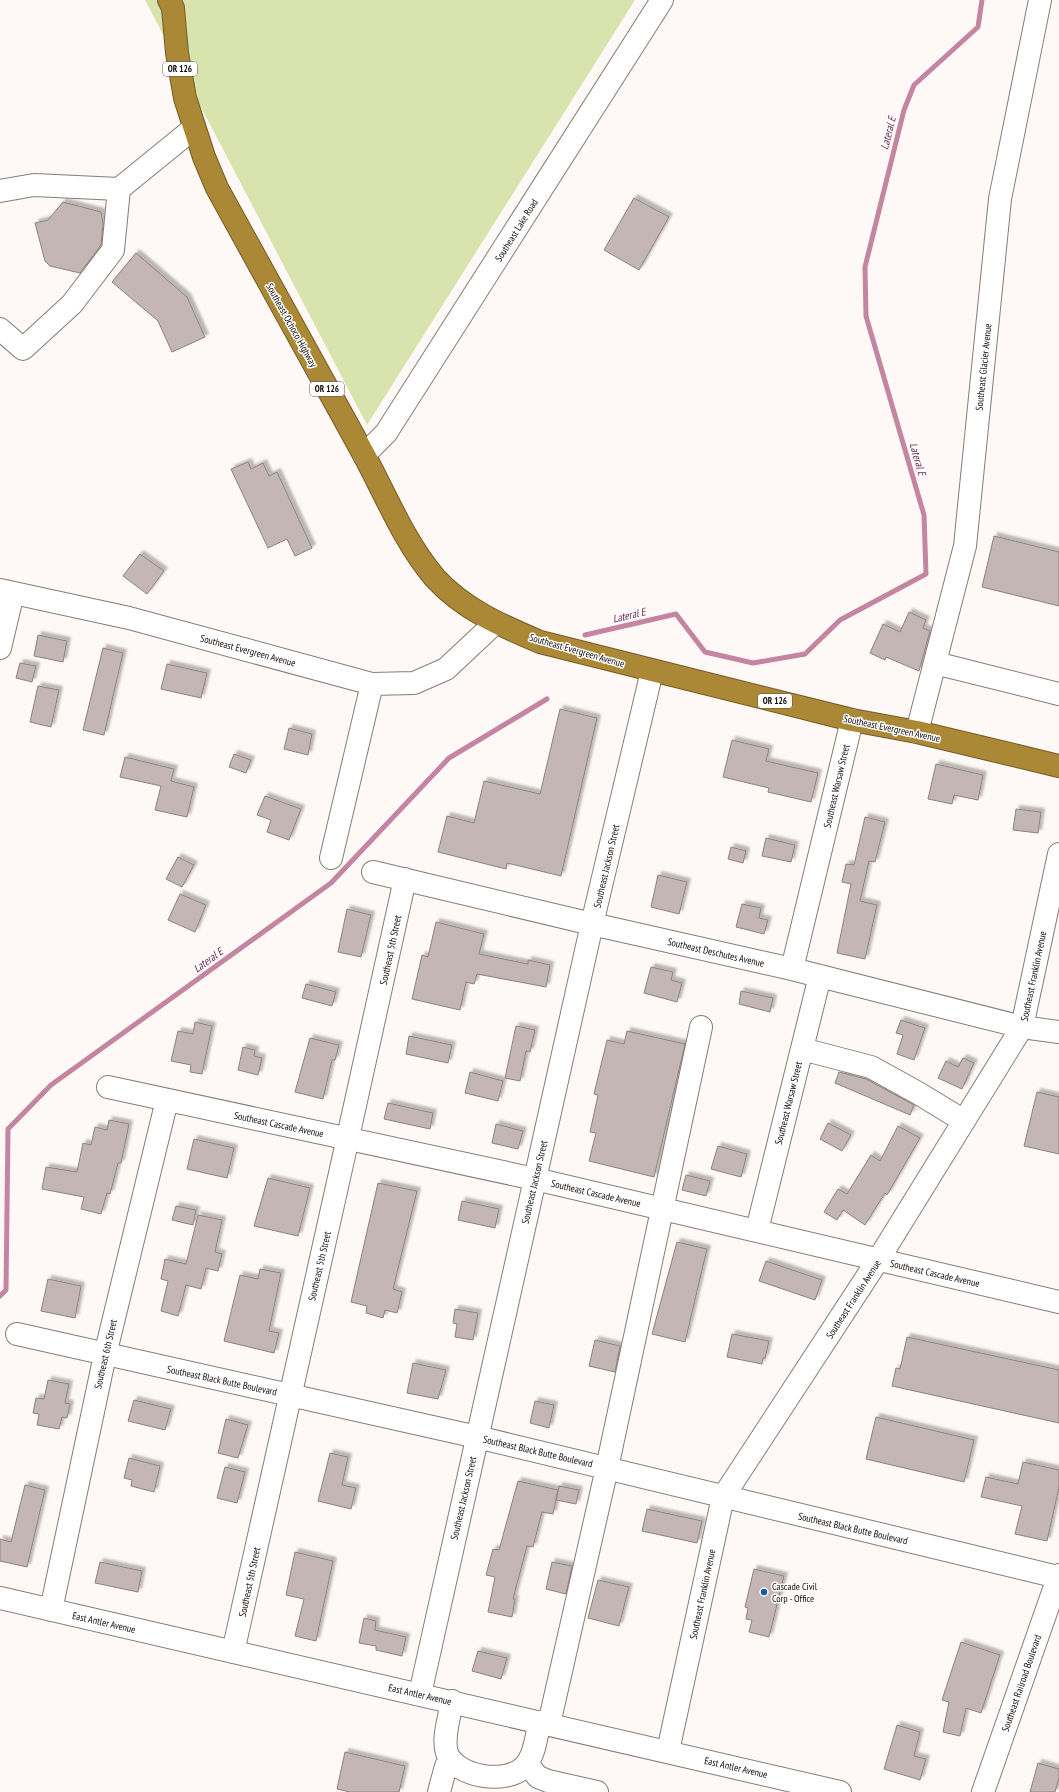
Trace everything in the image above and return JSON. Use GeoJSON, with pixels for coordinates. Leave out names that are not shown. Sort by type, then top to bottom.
{"type":"FeatureCollection","features":[{"type":"Feature","properties":{"kind":"highway","name":"Southeast Ochoco Highway"},"geometry":{"type":"LineString","coordinates":[[173,3],[177,53],[183,92],[204,157],[217,188],[364,455],[412,547],[436,578],[455,597],[495,623]]}},
{"type":"Feature","properties":{"kind":"highway","name":"Southeast Evergreen Avenue"},"geometry":{"type":"LineString","coordinates":[[495,623],[540,642],[652,671],[852,720],[917,732],[1059,766]]}},
{"type":"Feature","properties":{"kind":"street","name":"Southeast Lake Road"},"geometry":{"type":"LineString","coordinates":[[364,455],[386,433],[662,0]]}},
{"type":"Feature","properties":{"kind":"street","name":"Southeast Glacier Avenue"},"geometry":{"type":"LineString","coordinates":[[917,732],[965,546],[1000,199],[1040,0]]}},
{"type":"Feature","properties":{"kind":"street"},"geometry":{"type":"LineString","coordinates":[[0,191],[34,185],[119,189],[194,128]]}},
{"type":"Feature","properties":{"kind":"street"},"geometry":{"type":"LineString","coordinates":[[0,329],[23,349],[72,304],[113,250],[119,189]]}},
{"type":"Feature","properties":{"kind":"street"},"geometry":{"type":"LineString","coordinates":[[0,648],[6,592]]}},
{"type":"Feature","properties":{"kind":"street","name":"Southeast Evergreen Avenue"},"geometry":{"type":"LineString","coordinates":[[6,592],[129,618],[372,684],[414,683],[446,669],[495,623]]}},
{"type":"Feature","properties":{"kind":"street"},"geometry":{"type":"LineString","coordinates":[[935,663],[1059,694]]}},
{"type":"Feature","properties":{"kind":"street","name":"Southeast Jackson Street"},"geometry":{"type":"LineString","coordinates":[[420,1694],[592,924],[652,671]]}},
{"type":"Feature","properties":{"kind":"street"},"geometry":{"type":"LineString","coordinates":[[331,858],[372,684]]}},
{"type":"Feature","properties":{"kind":"street","name":"Southeast Warsaw Street"},"geometry":{"type":"LineString","coordinates":[[792,969],[852,720]]}},
{"type":"Feature","properties":{"kind":"street","name":"Southeast Franklin Avenue"},"geometry":{"type":"LineString","coordinates":[[668,1751],[723,1498],[878,1260],[1022,1027],[1059,854]]}},
{"type":"Feature","properties":{"kind":"street","name":"Southeast Deschutes Avenue"},"geometry":{"type":"LineString","coordinates":[[373,872],[592,924],[792,969],[1022,1027],[1059,1032]]}},
{"type":"Feature","properties":{"kind":"street","name":"Southeast 5th Street"},"geometry":{"type":"LineString","coordinates":[[233,1652],[349,1139],[405,879]]}},
{"type":"Feature","properties":{"kind":"street","name":"Southeast Warsaw Street"},"geometry":{"type":"LineString","coordinates":[[757,1230],[820,976]]}},
{"type":"Feature","properties":{"kind":"street"},"geometry":{"type":"LineString","coordinates":[[452,1701],[445,1743],[451,1761],[459,1768],[488,1777],[514,1774],[527,1764],[544,1723],[607,1468],[701,1027]]}},
{"type":"Feature","properties":{"kind":"street"},"geometry":{"type":"LineString","coordinates":[[802,1049],[871,1067],[964,1121]]}},
{"type":"Feature","properties":{"kind":"street","name":"Southeast Cascade Avenue"},"geometry":{"type":"LineString","coordinates":[[108,1087],[535,1179],[1059,1302]]}},
{"type":"Feature","properties":{"kind":"street","name":"Southeast 6th Street"},"geometry":{"type":"LineString","coordinates":[[51,1610],[105,1355],[167,1100]]}},
{"type":"Feature","properties":{"kind":"street","name":"Southeast Black Butte Boulevard"},"geometry":{"type":"LineString","coordinates":[[17,1334],[105,1355],[477,1436],[723,1498],[1058,1576]]}},
{"type":"Feature","properties":{"kind":"street","name":"Southeast Railroad Boulevard"},"geometry":{"type":"LineString","coordinates":[[983,1792],[1058,1576]]}},
{"type":"Feature","properties":{"kind":"street","name":"East Antler Avenue"},"geometry":{"type":"LineString","coordinates":[[0,1598],[452,1701],[840,1792]]}},
{"type":"Feature","properties":{"kind":"street"},"geometry":{"type":"LineString","coordinates":[[439,1792],[446,1766],[451,1761]]}},
{"type":"Feature","properties":{"kind":"street"},"geometry":{"type":"LineString","coordinates":[[527,1764],[538,1777],[548,1781],[597,1792]]}},
{"type":"Feature","properties":{"kind":"green space"},"geometry":{"type":"Polygon","coordinates":[[[145,0],[635,0],[367,425],[145,0]]]}},
{"type":"Feature","properties":{"kind":"building"},"geometry":{"type":"Polygon","coordinates":[[[634,198],[669,217],[639,270],[604,250],[634,198]]]}},
{"type":"Feature","properties":{"kind":"building"},"geometry":{"type":"Polygon","coordinates":[[[63,202],[101,212],[103,223],[101,245],[80,273],[50,266],[45,261],[35,223],[48,220],[63,202]]]}},
{"type":"Feature","properties":{"kind":"building"},"geometry":{"type":"Polygon","coordinates":[[[136,253],[187,297],[205,337],[172,352],[158,321],[112,282],[136,253]]]}},
{"type":"Feature","properties":{"kind":"building"},"geometry":{"type":"Polygon","coordinates":[[[248,462],[251,469],[263,463],[269,476],[277,472],[312,548],[295,556],[287,539],[268,548],[231,469],[248,462]]]}},
{"type":"Feature","properties":{"kind":"building"},"geometry":{"type":"Polygon","coordinates":[[[994,536],[1059,552],[1059,606],[982,587],[994,536]]]}},
{"type":"Feature","properties":{"kind":"building"},"geometry":{"type":"Polygon","coordinates":[[[140,554],[164,571],[147,594],[123,576],[140,554]]]}},
{"type":"Feature","properties":{"kind":"building"},"geometry":{"type":"Polygon","coordinates":[[[909,612],[926,620],[923,628],[930,631],[919,671],[886,657],[885,660],[870,653],[883,624],[900,632],[909,612]]]}},
{"type":"Feature","properties":{"kind":"building"},"geometry":{"type":"Polygon","coordinates":[[[38,635],[67,641],[63,662],[34,656],[38,635]]]}},
{"type":"Feature","properties":{"kind":"building"},"geometry":{"type":"Polygon","coordinates":[[[103,648],[123,653],[104,735],[83,730],[103,648]]]}},
{"type":"Feature","properties":{"kind":"building"},"geometry":{"type":"Polygon","coordinates":[[[20,663],[36,666],[32,682],[16,678],[20,663]]]}},
{"type":"Feature","properties":{"kind":"building"},"geometry":{"type":"Polygon","coordinates":[[[167,664],[207,673],[201,698],[161,689],[167,664]]]}},
{"type":"Feature","properties":{"kind":"building"},"geometry":{"type":"Polygon","coordinates":[[[38,686],[59,690],[51,727],[30,722],[38,686]]]}},
{"type":"Feature","properties":{"kind":"building"},"geometry":{"type":"Polygon","coordinates":[[[560,709],[597,718],[561,876],[507,863],[506,869],[438,852],[447,816],[474,823],[484,781],[540,794],[560,709]]]}},
{"type":"Feature","properties":{"kind":"building"},"geometry":{"type":"Polygon","coordinates":[[[289,728],[312,734],[308,755],[284,749],[289,728]]]}},
{"type":"Feature","properties":{"kind":"building"},"geometry":{"type":"Polygon","coordinates":[[[732,740],[769,749],[766,761],[818,773],[811,802],[768,792],[769,788],[723,777],[732,740]]]}},
{"type":"Feature","properties":{"kind":"building"},"geometry":{"type":"Polygon","coordinates":[[[234,754],[251,760],[246,773],[229,767],[234,754]]]}},
{"type":"Feature","properties":{"kind":"building"},"geometry":{"type":"Polygon","coordinates":[[[125,757],[174,769],[171,781],[194,787],[187,817],[155,810],[161,786],[120,777],[125,757]]]}},
{"type":"Feature","properties":{"kind":"building"},"geometry":{"type":"Polygon","coordinates":[[[936,764],[983,775],[978,800],[954,795],[952,804],[928,799],[936,764]]]}},
{"type":"Feature","properties":{"kind":"building"},"geometry":{"type":"Polygon","coordinates":[[[265,796],[301,809],[289,840],[267,832],[271,820],[257,815],[265,796]]]}},
{"type":"Feature","properties":{"kind":"building"},"geometry":{"type":"Polygon","coordinates":[[[1016,809],[1041,812],[1038,833],[1013,830],[1016,809]]]}},
{"type":"Feature","properties":{"kind":"building"},"geometry":{"type":"Polygon","coordinates":[[[865,817],[885,822],[875,862],[869,861],[860,901],[877,905],[865,959],[837,953],[851,884],[842,882],[846,864],[854,865],[865,817]]]}},
{"type":"Feature","properties":{"kind":"building"},"geometry":{"type":"Polygon","coordinates":[[[766,838],[795,845],[791,862],[762,856],[766,838]]]}},
{"type":"Feature","properties":{"kind":"building"},"geometry":{"type":"Polygon","coordinates":[[[731,847],[746,851],[743,863],[728,859],[731,847]]]}},
{"type":"Feature","properties":{"kind":"building"},"geometry":{"type":"Polygon","coordinates":[[[178,857],[194,865],[182,887],[166,879],[178,857]]]}},
{"type":"Feature","properties":{"kind":"building"},"geometry":{"type":"Polygon","coordinates":[[[658,875],[687,882],[679,914],[651,907],[658,875]]]}},
{"type":"Feature","properties":{"kind":"building"},"geometry":{"type":"Polygon","coordinates":[[[180,894],[206,905],[195,932],[168,920],[180,894]]]}},
{"type":"Feature","properties":{"kind":"building"},"geometry":{"type":"Polygon","coordinates":[[[742,904],[761,908],[759,918],[768,920],[764,934],[736,927],[742,904]]]}},
{"type":"Feature","properties":{"kind":"building"},"geometry":{"type":"Polygon","coordinates":[[[347,909],[371,915],[361,957],[338,952],[347,909]]]}},
{"type":"Feature","properties":{"kind":"building"},"geometry":{"type":"Polygon","coordinates":[[[436,922],[484,934],[479,954],[528,964],[528,960],[550,965],[546,987],[477,974],[474,984],[466,982],[460,1010],[412,999],[422,955],[428,957],[436,922]]]}},
{"type":"Feature","properties":{"kind":"building"},"geometry":{"type":"Polygon","coordinates":[[[651,967],[673,972],[671,980],[682,983],[677,1002],[644,993],[651,967]]]}},
{"type":"Feature","properties":{"kind":"building"},"geometry":{"type":"Polygon","coordinates":[[[306,984],[336,992],[332,1006],[302,998],[306,984]]]}},
{"type":"Feature","properties":{"kind":"building"},"geometry":{"type":"Polygon","coordinates":[[[741,991],[773,998],[770,1012],[739,1004],[741,991]]]}},
{"type":"Feature","properties":{"kind":"building"},"geometry":{"type":"Polygon","coordinates":[[[901,1020],[925,1028],[914,1060],[897,1054],[903,1035],[896,1033],[901,1020]]]}},
{"type":"Feature","properties":{"kind":"building"},"geometry":{"type":"Polygon","coordinates":[[[195,1022],[212,1026],[202,1074],[190,1072],[191,1065],[171,1061],[178,1031],[193,1034],[195,1022]]]}},
{"type":"Feature","properties":{"kind":"building"},"geometry":{"type":"Polygon","coordinates":[[[516,1026],[535,1030],[530,1052],[526,1051],[520,1081],[505,1078],[516,1026]]]}},
{"type":"Feature","properties":{"kind":"building"},"geometry":{"type":"Polygon","coordinates":[[[627,1031],[685,1044],[654,1177],[589,1161],[596,1133],[590,1132],[598,1095],[594,1094],[607,1040],[624,1044],[627,1031]]]}},
{"type":"Feature","properties":{"kind":"building"},"geometry":{"type":"Polygon","coordinates":[[[409,1036],[452,1045],[448,1063],[406,1054],[409,1036]]]}},
{"type":"Feature","properties":{"kind":"building"},"geometry":{"type":"Polygon","coordinates":[[[310,1038],[339,1045],[335,1060],[332,1060],[323,1099],[295,1092],[310,1038]]]}},
{"type":"Feature","properties":{"kind":"building"},"geometry":{"type":"Polygon","coordinates":[[[243,1047],[255,1050],[254,1056],[262,1058],[258,1075],[238,1070],[243,1047]]]}},
{"type":"Feature","properties":{"kind":"building"},"geometry":{"type":"Polygon","coordinates":[[[963,1058],[974,1063],[962,1089],[938,1078],[946,1061],[958,1067],[963,1058]]]}},
{"type":"Feature","properties":{"kind":"building"},"geometry":{"type":"Polygon","coordinates":[[[470,1072],[503,1081],[498,1101],[465,1093],[470,1072]]]}},
{"type":"Feature","properties":{"kind":"building"},"geometry":{"type":"Polygon","coordinates":[[[839,1072],[866,1079],[914,1105],[910,1115],[835,1083],[839,1072]]]}},
{"type":"Feature","properties":{"kind":"building"},"geometry":{"type":"Polygon","coordinates":[[[1037,1092],[1059,1097],[1059,1154],[1024,1146],[1037,1092]]]}},
{"type":"Feature","properties":{"kind":"building"},"geometry":{"type":"Polygon","coordinates":[[[388,1103],[433,1113],[430,1129],[384,1119],[388,1103]]]}},
{"type":"Feature","properties":{"kind":"building"},"geometry":{"type":"Polygon","coordinates":[[[109,1120],[129,1124],[121,1163],[118,1163],[110,1194],[107,1193],[101,1214],[81,1209],[84,1197],[42,1189],[46,1167],[77,1172],[83,1143],[91,1145],[95,1127],[107,1130],[109,1120]]]}},
{"type":"Feature","properties":{"kind":"building"},"geometry":{"type":"Polygon","coordinates":[[[828,1123],[851,1135],[842,1151],[820,1139],[828,1123]]]}},
{"type":"Feature","properties":{"kind":"building"},"geometry":{"type":"Polygon","coordinates":[[[496,1124],[523,1131],[518,1149],[492,1143],[496,1124]]]}},
{"type":"Feature","properties":{"kind":"building"},"geometry":{"type":"Polygon","coordinates":[[[898,1126],[920,1138],[887,1195],[885,1193],[865,1225],[843,1210],[837,1220],[824,1212],[838,1189],[847,1194],[871,1155],[880,1161],[898,1126]]]}},
{"type":"Feature","properties":{"kind":"building"},"geometry":{"type":"Polygon","coordinates":[[[194,1139],[234,1148],[227,1178],[187,1169],[194,1139]]]}},
{"type":"Feature","properties":{"kind":"building"},"geometry":{"type":"Polygon","coordinates":[[[718,1146],[747,1154],[741,1177],[711,1169],[718,1146]]]}},
{"type":"Feature","properties":{"kind":"building"},"geometry":{"type":"Polygon","coordinates":[[[686,1175],[710,1181],[706,1196],[682,1190],[686,1175]]]}},
{"type":"Feature","properties":{"kind":"building"},"geometry":{"type":"Polygon","coordinates":[[[268,1178],[310,1188],[298,1236],[254,1226],[268,1178]]]}},
{"type":"Feature","properties":{"kind":"building"},"geometry":{"type":"Polygon","coordinates":[[[378,1183],[417,1191],[393,1289],[402,1292],[397,1313],[385,1310],[383,1318],[366,1313],[367,1306],[351,1302],[378,1183]]]}},
{"type":"Feature","properties":{"kind":"building"},"geometry":{"type":"Polygon","coordinates":[[[462,1201],[499,1209],[495,1228],[458,1220],[462,1201]]]}},
{"type":"Feature","properties":{"kind":"building"},"geometry":{"type":"Polygon","coordinates":[[[176,1206],[196,1210],[193,1225],[172,1220],[176,1206]]]}},
{"type":"Feature","properties":{"kind":"building"},"geometry":{"type":"Polygon","coordinates":[[[198,1215],[222,1220],[215,1252],[222,1254],[218,1271],[206,1268],[201,1289],[186,1285],[178,1316],[161,1311],[168,1281],[161,1279],[165,1259],[186,1264],[198,1215]]]}},
{"type":"Feature","properties":{"kind":"building"},"geometry":{"type":"Polygon","coordinates":[[[677,1242],[707,1249],[685,1342],[652,1334],[677,1242]]]}},
{"type":"Feature","properties":{"kind":"building"},"geometry":{"type":"Polygon","coordinates":[[[766,1261],[822,1280],[815,1300],[759,1281],[766,1261]]]}},
{"type":"Feature","properties":{"kind":"building"},"geometry":{"type":"Polygon","coordinates":[[[260,1269],[281,1273],[269,1331],[279,1333],[274,1353],[224,1341],[240,1275],[258,1279],[260,1269]]]}},
{"type":"Feature","properties":{"kind":"building"},"geometry":{"type":"Polygon","coordinates":[[[48,1279],[81,1286],[75,1318],[41,1311],[48,1279]]]}},
{"type":"Feature","properties":{"kind":"building"},"geometry":{"type":"Polygon","coordinates":[[[455,1309],[478,1313],[473,1340],[455,1337],[457,1324],[453,1323],[455,1309]]]}},
{"type":"Feature","properties":{"kind":"building"},"geometry":{"type":"Polygon","coordinates":[[[732,1334],[769,1341],[762,1364],[727,1357],[732,1334]]]}},
{"type":"Feature","properties":{"kind":"building"},"geometry":{"type":"Polygon","coordinates":[[[907,1337],[1059,1370],[1059,1423],[892,1386],[896,1368],[900,1369],[907,1337]]]}},
{"type":"Feature","properties":{"kind":"building"},"geometry":{"type":"Polygon","coordinates":[[[595,1340],[620,1346],[615,1372],[589,1366],[595,1340]]]}},
{"type":"Feature","properties":{"kind":"building"},"geometry":{"type":"Polygon","coordinates":[[[413,1363],[446,1370],[438,1399],[407,1393],[413,1363]]]}},
{"type":"Feature","properties":{"kind":"building"},"geometry":{"type":"Polygon","coordinates":[[[48,1380],[69,1384],[65,1403],[70,1404],[67,1418],[62,1417],[59,1429],[37,1425],[39,1414],[33,1413],[36,1398],[44,1399],[48,1380]]]}},
{"type":"Feature","properties":{"kind":"building"},"geometry":{"type":"Polygon","coordinates":[[[134,1400],[171,1409],[165,1430],[128,1421],[134,1400]]]}},
{"type":"Feature","properties":{"kind":"building"},"geometry":{"type":"Polygon","coordinates":[[[535,1401],[554,1405],[549,1428],[530,1423],[535,1401]]]}},
{"type":"Feature","properties":{"kind":"building"},"geometry":{"type":"Polygon","coordinates":[[[876,1417],[974,1440],[964,1482],[866,1459],[876,1417]]]}},
{"type":"Feature","properties":{"kind":"building"},"geometry":{"type":"Polygon","coordinates":[[[226,1419],[248,1425],[238,1458],[218,1453],[226,1419]]]}},
{"type":"Feature","properties":{"kind":"building"},"geometry":{"type":"Polygon","coordinates":[[[330,1453],[348,1457],[342,1485],[356,1488],[351,1509],[318,1501],[330,1453]]]}},
{"type":"Feature","properties":{"kind":"building"},"geometry":{"type":"Polygon","coordinates":[[[129,1458],[160,1466],[154,1492],[131,1486],[132,1480],[124,1478],[129,1458]]]}},
{"type":"Feature","properties":{"kind":"building"},"geometry":{"type":"Polygon","coordinates":[[[1023,1462],[1059,1470],[1059,1487],[1047,1541],[1015,1534],[1022,1506],[981,1497],[986,1477],[1018,1484],[1023,1462]]]}},
{"type":"Feature","properties":{"kind":"building"},"geometry":{"type":"Polygon","coordinates":[[[225,1467],[245,1472],[237,1503],[217,1498],[225,1467]]]}},
{"type":"Feature","properties":{"kind":"building"},"geometry":{"type":"Polygon","coordinates":[[[518,1481],[558,1490],[553,1514],[542,1512],[533,1547],[527,1546],[513,1599],[515,1599],[512,1617],[488,1612],[495,1577],[486,1575],[493,1549],[499,1550],[518,1481]]]}},
{"type":"Feature","properties":{"kind":"building"},"geometry":{"type":"Polygon","coordinates":[[[25,1485],[45,1490],[27,1567],[0,1561],[0,1539],[11,1542],[25,1485]]]}},
{"type":"Feature","properties":{"kind":"building"},"geometry":{"type":"Polygon","coordinates":[[[559,1486],[579,1490],[576,1504],[556,1500],[559,1486]]]}},
{"type":"Feature","properties":{"kind":"building"},"geometry":{"type":"Polygon","coordinates":[[[647,1509],[702,1521],[697,1543],[642,1531],[647,1509]]]}},
{"type":"Feature","properties":{"kind":"building"},"geometry":{"type":"Polygon","coordinates":[[[295,1552],[333,1561],[316,1641],[295,1636],[304,1599],[286,1595],[295,1552]]]}},
{"type":"Feature","properties":{"kind":"building"},"geometry":{"type":"Polygon","coordinates":[[[100,1562],[142,1571],[138,1592],[95,1583],[100,1562]]]}},
{"type":"Feature","properties":{"kind":"building"},"geometry":{"type":"Polygon","coordinates":[[[552,1562],[572,1566],[566,1594],[546,1589],[552,1562]]]}},
{"type":"Feature","properties":{"kind":"building","name":"Cascade Civil Corp - Office"},"geometry":{"type":"Polygon","coordinates":[[[754,1569],[784,1576],[769,1637],[749,1632],[752,1620],[746,1619],[748,1608],[745,1607],[754,1569]]]}},
{"type":"Feature","properties":{"kind":"building"},"geometry":{"type":"Polygon","coordinates":[[[598,1580],[629,1587],[619,1626],[588,1618],[598,1580]]]}},
{"type":"Feature","properties":{"kind":"building"},"geometry":{"type":"Polygon","coordinates":[[[364,1618],[376,1621],[375,1630],[406,1637],[402,1656],[376,1650],[376,1646],[359,1643],[364,1618]]]}},
{"type":"Feature","properties":{"kind":"building"},"geometry":{"type":"Polygon","coordinates":[[[961,1642],[1000,1655],[981,1713],[966,1708],[960,1736],[943,1732],[949,1702],[942,1700],[961,1642]]]}},
{"type":"Feature","properties":{"kind":"building"},"geometry":{"type":"Polygon","coordinates":[[[478,1651],[507,1658],[501,1679],[472,1671],[478,1651]]]}},
{"type":"Feature","properties":{"kind":"building"},"geometry":{"type":"Polygon","coordinates":[[[897,1725],[920,1732],[914,1756],[926,1759],[920,1780],[884,1769],[897,1725]]]}},
{"type":"Feature","properties":{"kind":"building"},"geometry":{"type":"Polygon","coordinates":[[[345,1752],[405,1766],[399,1792],[350,1792],[337,1789],[345,1752]]]}},
{"type":"Feature","properties":{"kind":"building"},"geometry":{"type":"Polygon","coordinates":[[[1038,1763],[1059,1769],[1059,1778],[1055,1792],[1030,1792],[1038,1763]]]}},
{"type":"Feature","properties":{"kind":"waterway","name":"Lateral E"},"geometry":{"type":"LineString","coordinates":[[585,635],[676,614],[705,652],[753,663],[805,654],[840,620],[926,574],[924,515],[866,316],[865,267],[904,110],[914,85],[978,27],[982,0]]}},
{"type":"Feature","properties":{"kind":"waterway","name":"Lateral E"},"geometry":{"type":"LineString","coordinates":[[0,1296],[6,1290],[8,1129],[51,1085],[331,883],[449,758],[547,699]]}},
{"type":"Feature","properties":{"kind":"place","name":"Cascade Civil Corp - Office"},"geometry":{"type":"Point","coordinates":[764,1592]}}]}
